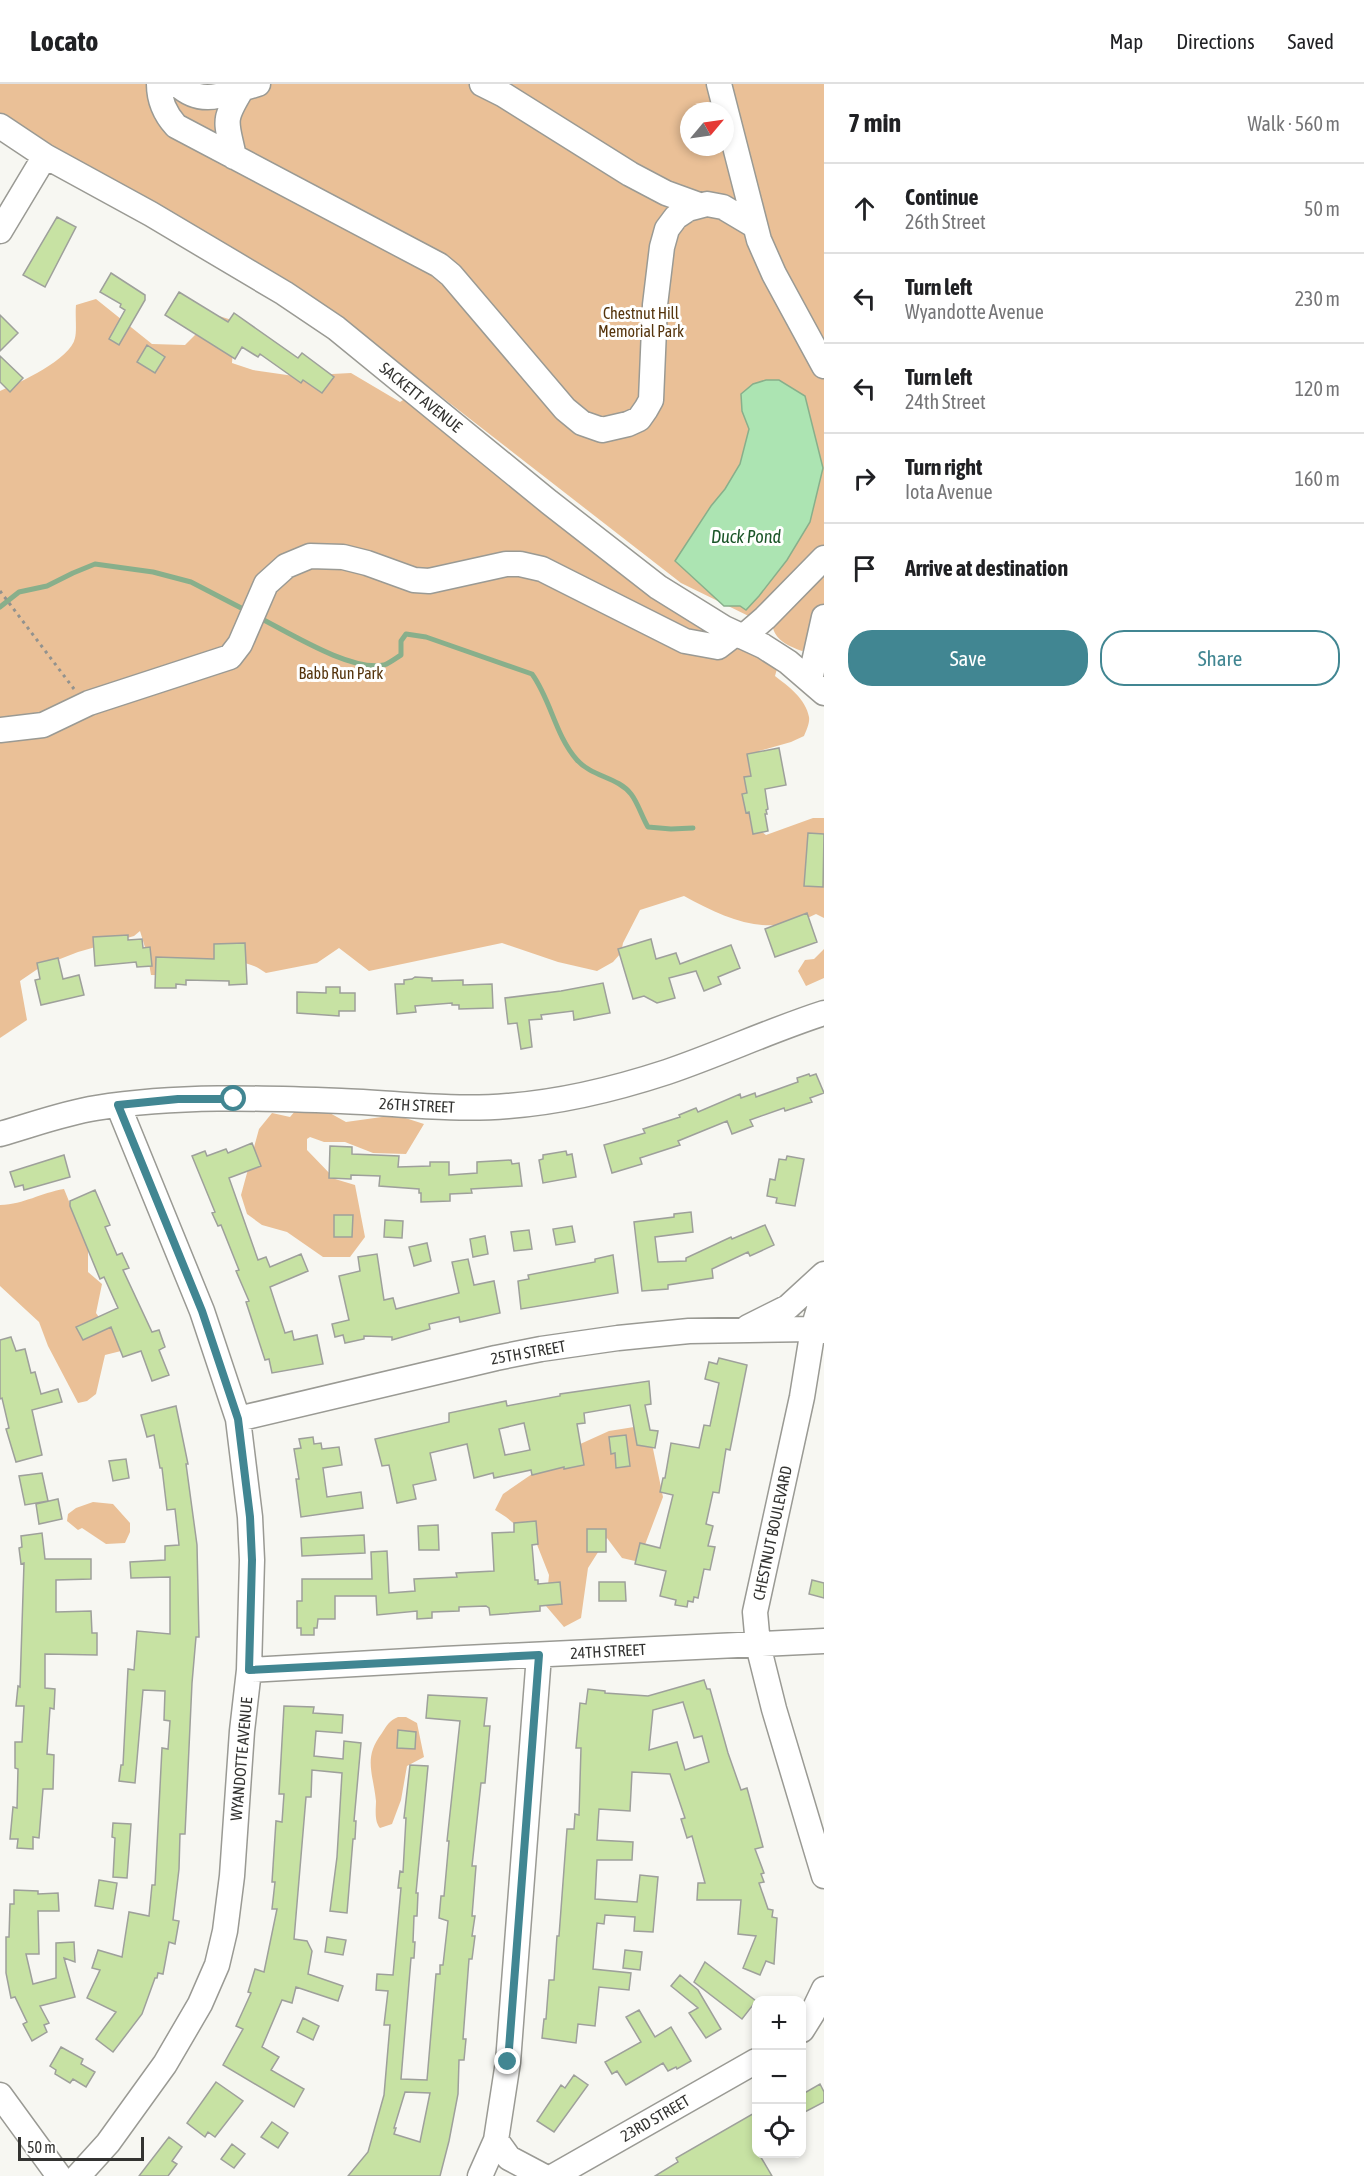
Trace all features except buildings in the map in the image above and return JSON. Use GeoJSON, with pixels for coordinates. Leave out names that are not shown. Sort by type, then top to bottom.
{"type":"FeatureCollection","features":[{"type":"Feature","properties":{"kind":"street"},"geometry":{"type":"LineString","coordinates":[[159,84],[159,91],[168,117],[176,126],[439,265],[451,275],[566,409],[582,423],[602,430],[616,428],[639,419],[651,400],[655,305],[662,248],[667,229],[676,217],[706,205],[730,178],[737,159]]}},
{"type":"Feature","properties":{"kind":"street"},"geometry":{"type":"LineString","coordinates":[[177,84],[186,93],[199,98],[214,97],[250,87]]}},
{"type":"Feature","properties":{"kind":"street"},"geometry":{"type":"LineString","coordinates":[[482,84],[504,95],[630,174],[666,193],[706,205],[723,207],[755,226]]}},
{"type":"Feature","properties":{"kind":"street"},"geometry":{"type":"LineString","coordinates":[[719,84],[759,240],[774,274],[824,366]]}},
{"type":"Feature","properties":{"kind":"street"},"geometry":{"type":"LineString","coordinates":[[234,157],[227,133],[226,118],[231,106],[250,87]]}},
{"type":"Feature","properties":{"kind":"street","name":"SACKETT AVENUE"},"geometry":{"type":"LineString","coordinates":[[0,126],[45,156],[151,214],[284,293],[336,328],[599,542],[670,595],[739,635],[763,646],[817,687]]}},
{"type":"Feature","properties":{"kind":"street"},"geometry":{"type":"LineString","coordinates":[[0,231],[45,156]]}},
{"type":"Feature","properties":{"kind":"street"},"geometry":{"type":"LineString","coordinates":[[0,729],[43,725],[85,705],[230,657],[240,644],[266,584],[286,566],[310,556],[322,555],[367,562],[403,577],[421,580],[454,576],[496,566],[520,564],[542,569],[685,641],[718,647],[739,635],[771,611],[824,558]]}},
{"type":"Feature","properties":{"kind":"street"},"geometry":{"type":"LineString","coordinates":[[817,687],[824,617]]}},
{"type":"Feature","properties":{"kind":"street","name":"26TH STREET"},"geometry":{"type":"LineString","coordinates":[[0,1134],[94,1108],[178,1099],[342,1101],[465,1108],[508,1106],[564,1099],[604,1091],[668,1072],[824,1013]]}},
{"type":"Feature","properties":{"kind":"street","name":"WYANDOTTE AVENUE"},"geometry":{"type":"LineString","coordinates":[[78,2176],[108,2143],[160,2071],[188,2026],[217,1965],[225,1931],[231,1885],[249,1670],[252,1560],[250,1517],[238,1419],[202,1311],[118,1105]]}},
{"type":"Feature","properties":{"kind":"street"},"geometry":{"type":"LineString","coordinates":[[740,1330],[788,1307],[824,1274]]}},
{"type":"Feature","properties":{"kind":"street","name":"CHESTNUT BOULEVARD"},"geometry":{"type":"LineString","coordinates":[[824,1292],[819,1330],[756,1598],[755,1612],[758,1645],[774,1709],[824,1876]]}},
{"type":"Feature","properties":{"kind":"street","name":"25TH STREET"},"geometry":{"type":"LineString","coordinates":[[238,1419],[536,1350],[618,1338],[689,1331],[819,1330]]}},
{"type":"Feature","properties":{"kind":"street","name":"24TH STREET"},"geometry":{"type":"LineString","coordinates":[[249,1670],[824,1641]]}},
{"type":"Feature","properties":{"kind":"street"},"geometry":{"type":"LineString","coordinates":[[480,2176],[496,2140],[508,2062],[539,1655]]}},
{"type":"Feature","properties":{"kind":"street"},"geometry":{"type":"LineString","coordinates":[[806,2023],[824,1989]]}},
{"type":"Feature","properties":{"kind":"street"},"geometry":{"type":"LineString","coordinates":[[806,2034],[824,2025]]}},
{"type":"Feature","properties":{"kind":"street","name":"23RD STREET"},"geometry":{"type":"LineString","coordinates":[[554,2176],[752,2063]]}},
{"type":"Feature","properties":{"kind":"street"},"geometry":{"type":"LineString","coordinates":[[0,2095],[59,2176]]}},
{"type":"Feature","properties":{"kind":"street"},"geometry":{"type":"LineString","coordinates":[[496,2140],[509,2158],[543,2176]]}},
{"type":"Feature","properties":{"kind":"path"},"geometry":{"type":"LineString","coordinates":[[1,593],[85,705]]}},
{"type":"Feature","properties":{"kind":"green space","name":"Chestnut Hill Memorial Park"},"geometry":{"type":"Polygon","coordinates":[[[0,84],[824,84],[824,665],[806,649],[802,651],[784,643],[777,637],[773,628],[681,583],[335,314],[0,115],[0,84]]]}},
{"type":"Feature","properties":{"kind":"green space","name":"Babb Run Park"},"geometry":{"type":"Polygon","coordinates":[[[96,299],[152,344],[185,345],[203,327],[219,316],[235,321],[232,363],[253,370],[294,376],[351,373],[400,402],[415,392],[516,475],[780,658],[775,676],[804,704],[809,717],[808,724],[804,736],[759,751],[745,801],[753,825],[766,835],[813,818],[824,818],[824,918],[816,914],[781,925],[748,923],[732,919],[684,896],[640,910],[623,943],[621,953],[613,962],[597,971],[558,962],[502,943],[369,971],[339,948],[317,963],[266,973],[255,966],[235,962],[185,975],[151,975],[140,931],[134,936],[78,952],[42,966],[20,981],[27,1020],[0,1038],[0,391],[43,369],[64,354],[75,338],[76,305],[96,299]]]}},
{"type":"Feature","properties":{"kind":"green space"},"geometry":{"type":"Polygon","coordinates":[[[824,949],[824,978],[806,986],[798,971],[805,960],[814,959],[824,949]]]}},
{"type":"Feature","properties":{"kind":"green space"},"geometry":{"type":"Polygon","coordinates":[[[301,1104],[328,1112],[346,1122],[396,1115],[424,1124],[406,1154],[373,1153],[345,1142],[324,1142],[310,1137],[307,1139],[307,1150],[335,1179],[355,1185],[365,1237],[350,1257],[323,1257],[287,1232],[262,1225],[247,1214],[241,1195],[259,1129],[272,1113],[290,1117],[301,1104]]]}},
{"type":"Feature","properties":{"kind":"green space"},"geometry":{"type":"Polygon","coordinates":[[[64,1189],[88,1248],[88,1272],[102,1284],[96,1313],[105,1326],[123,1334],[125,1350],[105,1355],[96,1394],[87,1401],[78,1403],[48,1346],[39,1322],[0,1286],[0,1205],[17,1203],[64,1189]]]}},
{"type":"Feature","properties":{"kind":"green space"},"geometry":{"type":"Polygon","coordinates":[[[634,1427],[652,1444],[663,1497],[643,1550],[635,1561],[622,1558],[607,1538],[588,1568],[581,1618],[564,1627],[546,1606],[549,1575],[536,1542],[495,1510],[503,1494],[567,1450],[609,1431],[634,1427]]]}},
{"type":"Feature","properties":{"kind":"green space"},"geometry":{"type":"Polygon","coordinates":[[[93,1502],[113,1504],[130,1523],[130,1532],[125,1543],[106,1544],[82,1528],[78,1530],[67,1521],[68,1514],[76,1508],[93,1502]]]}},
{"type":"Feature","properties":{"kind":"green space"},"geometry":{"type":"Polygon","coordinates":[[[398,1717],[406,1717],[417,1723],[424,1757],[407,1766],[401,1800],[392,1824],[380,1828],[376,1818],[371,1758],[376,1742],[385,1728],[398,1717]]]}},
{"type":"Feature","properties":{"kind":"water","name":"Duck Pond"},"geometry":{"type":"Polygon","coordinates":[[[766,380],[779,380],[805,396],[823,468],[810,522],[787,560],[746,610],[740,606],[724,606],[675,561],[740,464],[749,429],[742,411],[741,394],[753,384],[766,380]]]}},
{"type":"Feature","properties":{"kind":"waterway"},"geometry":{"type":"LineString","coordinates":[[0,607],[19,592],[47,586],[95,564],[153,572],[191,582],[247,611]]}},
{"type":"Feature","properties":{"kind":"waterway"},"geometry":{"type":"LineString","coordinates":[[258,617],[302,641],[355,663],[370,666],[388,663],[401,655],[401,641],[406,634],[426,637],[532,674],[544,695],[563,740],[583,766],[626,788],[648,827],[693,828]]}},
{"type":"Feature","properties":{"kind":"route"},"geometry":{"type":"LineString","coordinates":[[234,1099],[178,1099],[118,1105],[202,1311],[238,1419],[250,1517],[252,1560],[249,1670],[539,1655],[536,1719],[508,2062]]}}]}
